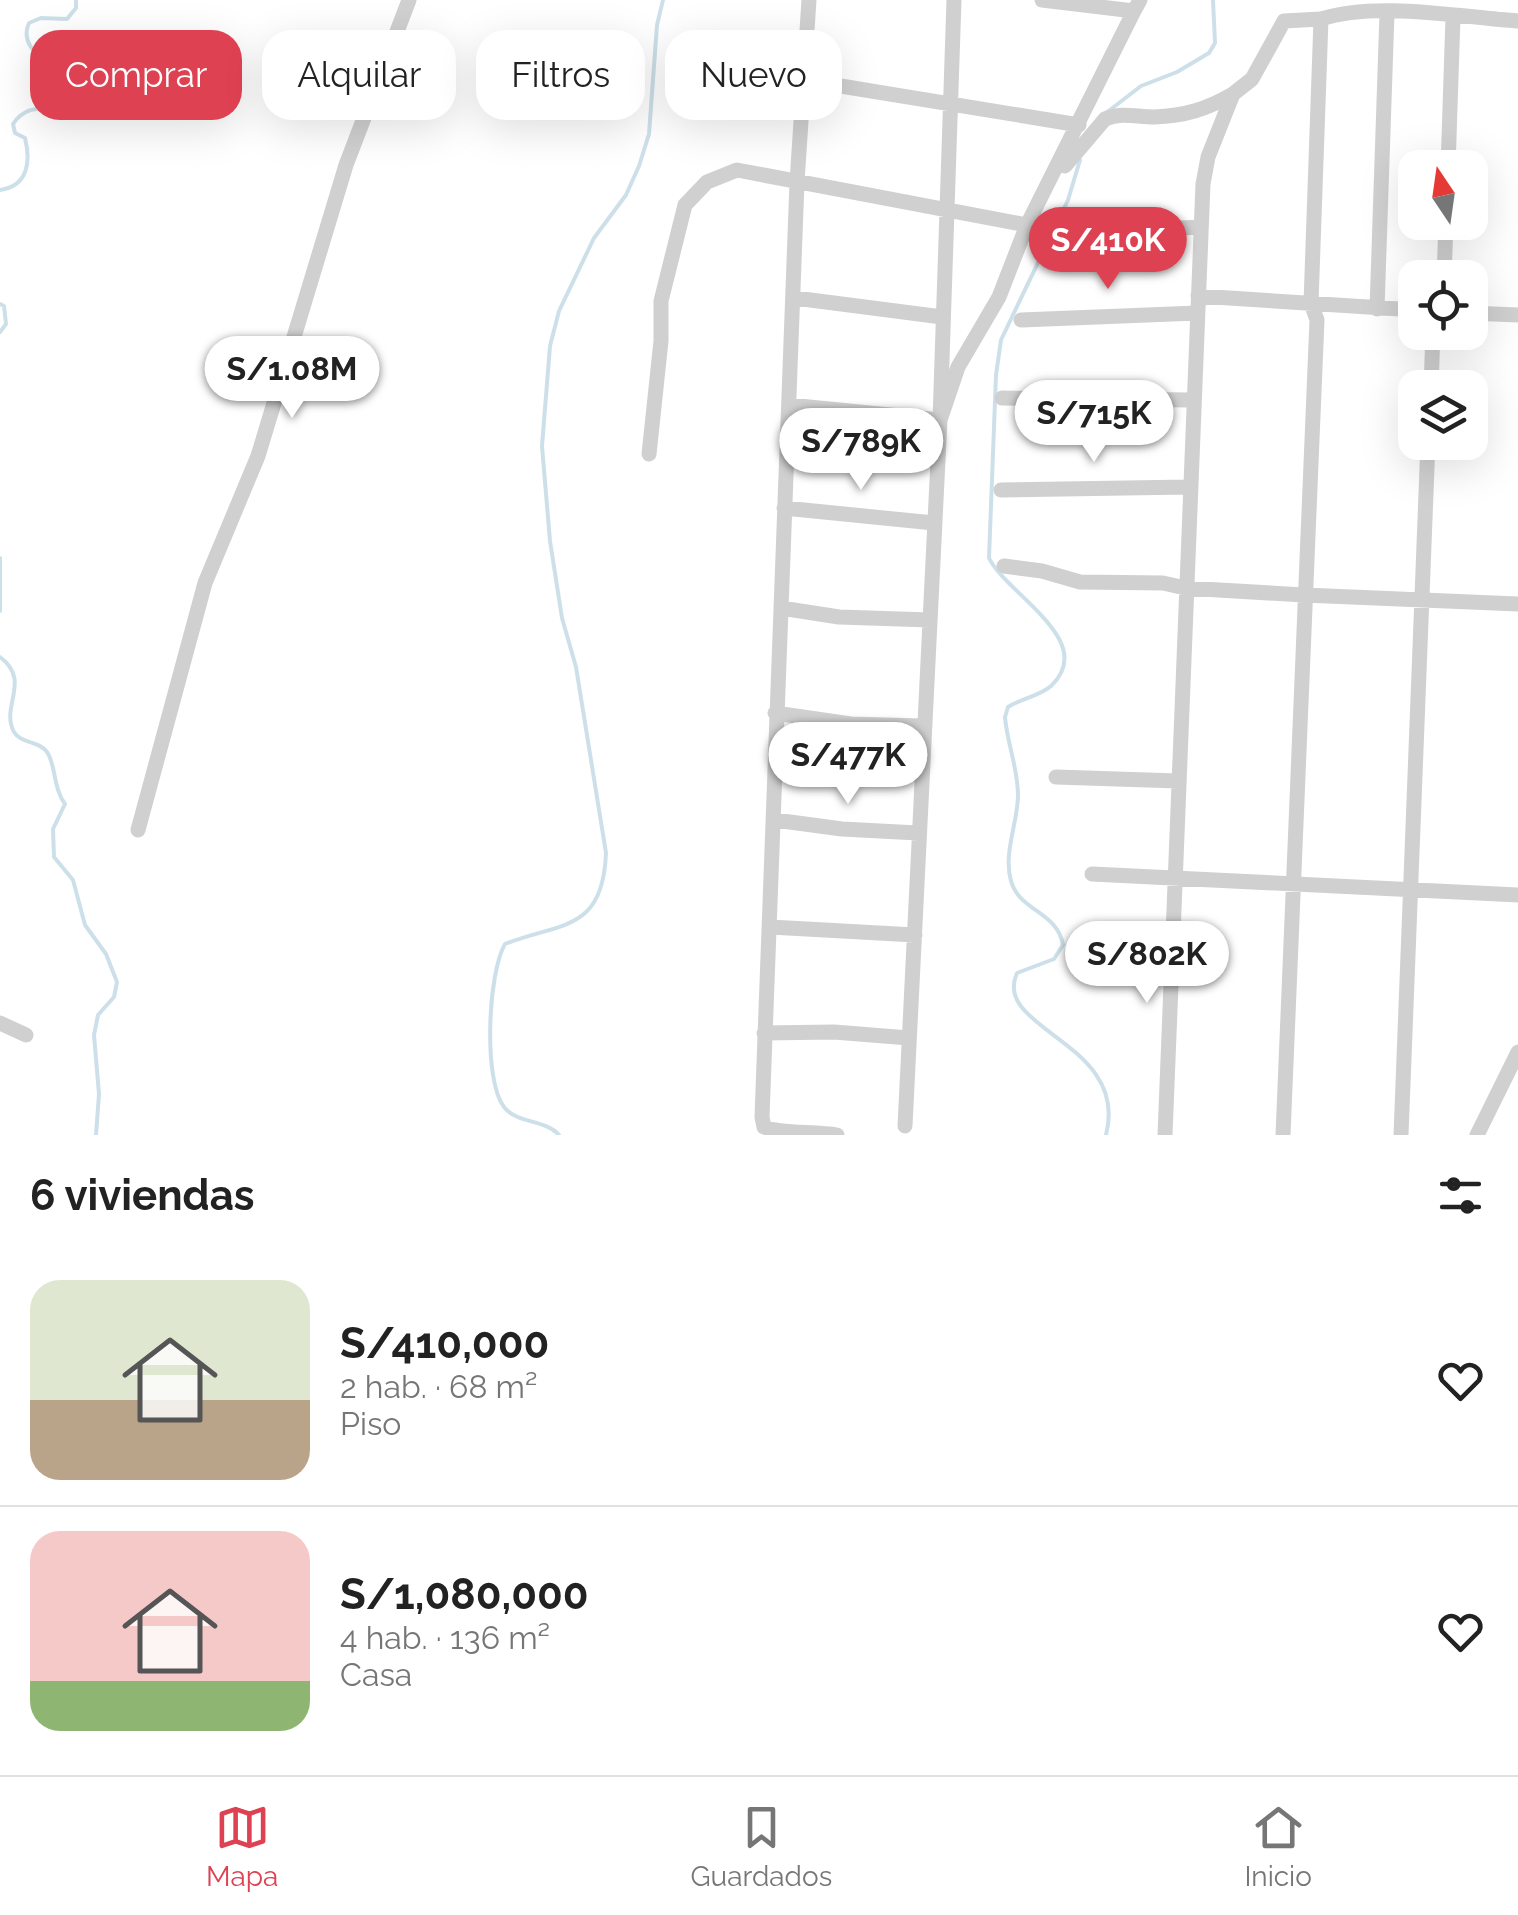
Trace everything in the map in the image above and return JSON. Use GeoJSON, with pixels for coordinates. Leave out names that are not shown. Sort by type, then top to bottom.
{"type":"FeatureCollection","features":[{"type":"Feature","properties":{"kind":"street"},"geometry":{"type":"LineString","coordinates":[[138,830],[205,583],[258,456],[346,166],[409,0]]}},
{"type":"Feature","properties":{"kind":"street"},"geometry":{"type":"LineString","coordinates":[[807,30],[809,0]]}},
{"type":"Feature","properties":{"kind":"street"},"geometry":{"type":"LineString","coordinates":[[904,1126],[940,420],[954,0]]}},
{"type":"Feature","properties":{"kind":"street"},"geometry":{"type":"LineString","coordinates":[[940,420],[958,367],[998,297],[1028,226],[1137,6],[1042,0]]}},
{"type":"Feature","properties":{"kind":"street"},"geometry":{"type":"LineString","coordinates":[[1050,183],[1105,119],[1128,114],[1160,117],[1200,112],[1233,94],[1252,79],[1284,20],[1321,19],[1341,13],[1387,13],[1413,7],[1453,17],[1518,22]]}},
{"type":"Feature","properties":{"kind":"street"},"geometry":{"type":"LineString","coordinates":[[1377,309],[1387,13]]}},
{"type":"Feature","properties":{"kind":"street"},"geometry":{"type":"LineString","coordinates":[[1449,150],[1453,17]]}},
{"type":"Feature","properties":{"kind":"street"},"geometry":{"type":"LineString","coordinates":[[1283,1135],[1316,320],[1312,303],[1321,19]]}},
{"type":"Feature","properties":{"kind":"street"},"geometry":{"type":"LineString","coordinates":[[842,86],[1079,125]]}},
{"type":"Feature","properties":{"kind":"street"},"geometry":{"type":"LineString","coordinates":[[1165,1135],[1188,487],[1204,169],[1233,94]]}},
{"type":"Feature","properties":{"kind":"street"},"geometry":{"type":"LineString","coordinates":[[801,120],[764,1033],[764,1127],[770,1131],[810,1130],[837,1135]]}},
{"type":"Feature","properties":{"kind":"street"},"geometry":{"type":"LineString","coordinates":[[649,454],[661,340],[660,300],[686,205],[707,182],[738,170],[1028,226]]}},
{"type":"Feature","properties":{"kind":"street"},"geometry":{"type":"LineString","coordinates":[[1061,234],[1202,227]]}},
{"type":"Feature","properties":{"kind":"street"},"geometry":{"type":"LineString","coordinates":[[795,298],[942,317]]}},
{"type":"Feature","properties":{"kind":"street"},"geometry":{"type":"LineString","coordinates":[[1021,320],[1198,304],[1312,303],[1398,310]]}},
{"type":"Feature","properties":{"kind":"street"},"geometry":{"type":"LineString","coordinates":[[1488,314],[1518,315]]}},
{"type":"Feature","properties":{"kind":"street"},"geometry":{"type":"LineString","coordinates":[[1002,398],[1192,400]]}},
{"type":"Feature","properties":{"kind":"street"},"geometry":{"type":"LineString","coordinates":[[789,405],[940,420]]}},
{"type":"Feature","properties":{"kind":"street"},"geometry":{"type":"LineString","coordinates":[[1402,1135],[1427,460]]}},
{"type":"Feature","properties":{"kind":"street"},"geometry":{"type":"LineString","coordinates":[[1001,490],[1188,487]]}},
{"type":"Feature","properties":{"kind":"street"},"geometry":{"type":"LineString","coordinates":[[784,508],[934,522]]}},
{"type":"Feature","properties":{"kind":"street"},"geometry":{"type":"LineString","coordinates":[[1004,566],[1042,570],[1080,582],[1163,583],[1184,588],[1518,604]]}},
{"type":"Feature","properties":{"kind":"street"},"geometry":{"type":"LineString","coordinates":[[781,608],[839,617],[930,620]]}},
{"type":"Feature","properties":{"kind":"street"},"geometry":{"type":"LineString","coordinates":[[776,713],[851,724],[922,726]]}},
{"type":"Feature","properties":{"kind":"street"},"geometry":{"type":"LineString","coordinates":[[1056,776],[1178,781]]}},
{"type":"Feature","properties":{"kind":"street"},"geometry":{"type":"LineString","coordinates":[[775,820],[918,833]]}},
{"type":"Feature","properties":{"kind":"street"},"geometry":{"type":"LineString","coordinates":[[1092,874],[1518,894]]}},
{"type":"Feature","properties":{"kind":"street"},"geometry":{"type":"LineString","coordinates":[[770,927],[915,936]]}},
{"type":"Feature","properties":{"kind":"street"},"geometry":{"type":"LineString","coordinates":[[0,1023],[26,1035]]}},
{"type":"Feature","properties":{"kind":"street"},"geometry":{"type":"LineString","coordinates":[[764,1033],[834,1032],[909,1038]]}},
{"type":"Feature","properties":{"kind":"street"},"geometry":{"type":"LineString","coordinates":[[1476,1135],[1518,1052]]}},
{"type":"Feature","properties":{"kind":"waterway"},"geometry":{"type":"LineString","coordinates":[[0,190],[17,184],[27,164],[25,138],[15,133],[13,124],[30,110],[53,109],[64,97],[66,86],[31,48],[27,36],[29,23],[41,18],[67,19],[76,8],[76,0]]}},
{"type":"Feature","properties":{"kind":"waterway"},"geometry":{"type":"LineString","coordinates":[[559,1135],[504,1107],[493,1074],[490,1026],[495,978],[505,944],[561,926],[587,911],[603,879],[606,853],[576,667],[562,618],[550,541],[542,446],[550,346],[559,311],[594,238],[626,195],[639,166],[649,134],[657,25],[663,0]]}},
{"type":"Feature","properties":{"kind":"waterway"},"geometry":{"type":"LineString","coordinates":[[1106,113],[1141,86],[1177,72],[1209,53],[1215,43],[1213,0]]}},
{"type":"Feature","properties":{"kind":"waterway"},"geometry":{"type":"LineString","coordinates":[[1080,160],[1068,200],[1001,340],[996,375],[989,558],[1057,635],[1064,652],[1063,669],[1051,686],[1008,707],[1005,717],[1018,795],[1009,860],[1011,881],[1022,899],[1054,925],[1063,945],[1054,959],[1017,973],[1014,993],[1023,1009],[1082,1058],[1099,1078],[1108,1104],[1106,1135]]}},
{"type":"Feature","properties":{"kind":"waterway"},"geometry":{"type":"LineString","coordinates":[[0,304],[4,306],[6,324],[0,332]]}},
{"type":"Feature","properties":{"kind":"waterway"},"geometry":{"type":"LineString","coordinates":[[0,558],[0,611]]}},
{"type":"Feature","properties":{"kind":"waterway"},"geometry":{"type":"LineString","coordinates":[[0,657],[14,675],[10,713],[14,732],[47,752],[65,804],[53,829],[54,857],[73,880],[85,925],[106,954],[117,982],[114,997],[98,1015],[94,1035],[99,1094],[96,1135]]}}]}
